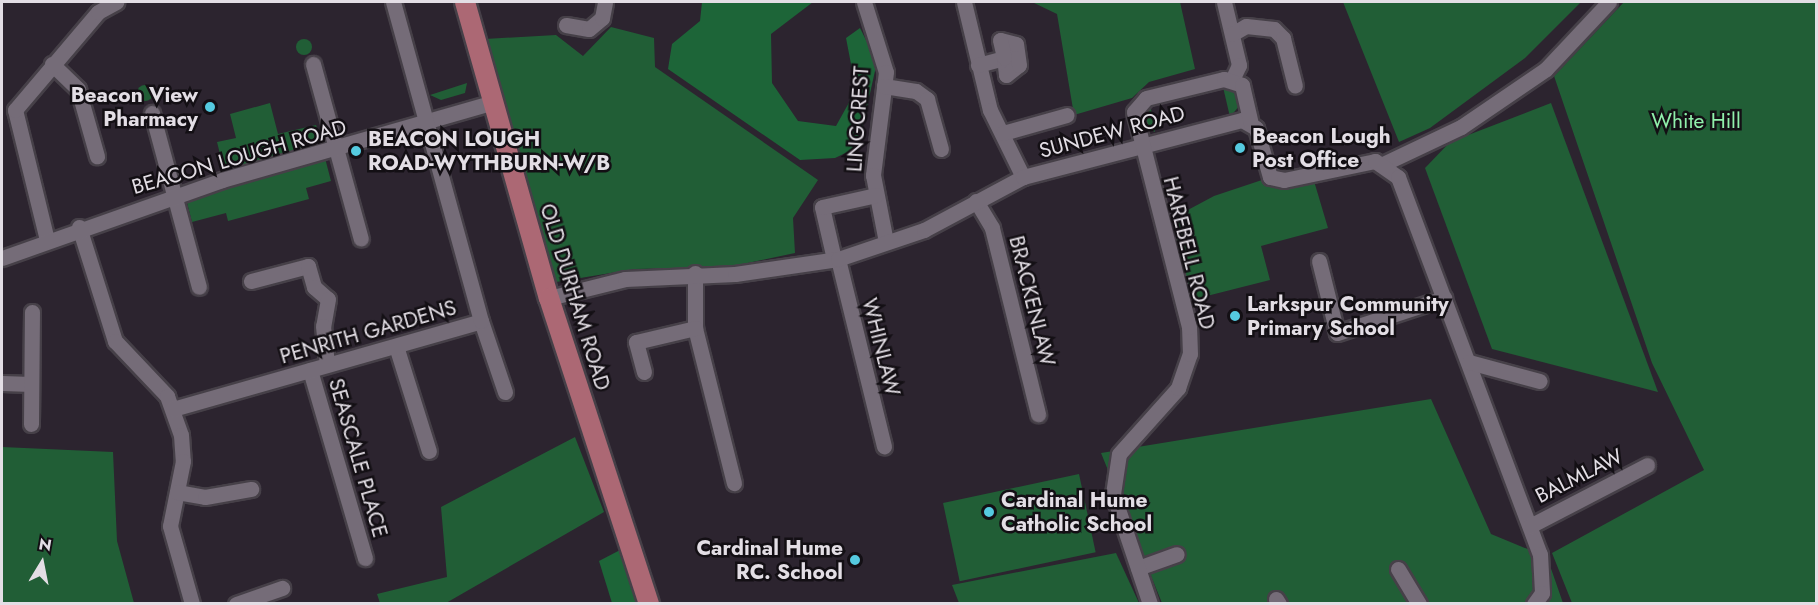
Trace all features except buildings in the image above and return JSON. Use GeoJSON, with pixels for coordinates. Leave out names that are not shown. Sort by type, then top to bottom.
{"type":"FeatureCollection","features":[{"type":"Feature","properties":{"kind":"main road","name":"OLD DURHAM ROAD"},"geometry":{"type":"LineString","coordinates":[[465,2],[491,103],[549,298],[649,603]]}},
{"type":"Feature","properties":{"kind":"street"},"geometry":{"type":"LineString","coordinates":[[48,240],[15,110],[98,12],[116,2]]}},
{"type":"Feature","properties":{"kind":"street","name":"PENRITH GARDENS"},"geometry":{"type":"LineString","coordinates":[[173,409],[310,370],[327,363],[481,321],[429,124],[393,2]]}},
{"type":"Feature","properties":{"kind":"street"},"geometry":{"type":"LineString","coordinates":[[566,25],[589,29],[602,18],[605,2]]}},
{"type":"Feature","properties":{"kind":"street","name":"LINGCREST"},"geometry":{"type":"LineString","coordinates":[[864,2],[883,52],[884,86],[874,148],[876,195],[886,242]]}},
{"type":"Feature","properties":{"kind":"street"},"geometry":{"type":"LineString","coordinates":[[964,2],[990,110],[1023,177]]}},
{"type":"Feature","properties":{"kind":"street"},"geometry":{"type":"LineString","coordinates":[[1224,2],[1239,73],[1232,80],[1242,85],[1251,123],[1270,177],[1284,180],[1366,160],[1383,164],[1398,177],[1530,526],[1541,564],[1542,593],[1534,603]]}},
{"type":"Feature","properties":{"kind":"street"},"geometry":{"type":"LineString","coordinates":[[1383,164],[1461,127],[1546,69],[1609,2]]}},
{"type":"Feature","properties":{"kind":"street"},"geometry":{"type":"LineString","coordinates":[[1232,34],[1246,26],[1275,29],[1283,38],[1295,86]]}},
{"type":"Feature","properties":{"kind":"street"},"geometry":{"type":"LineString","coordinates":[[978,65],[1004,58]]}},
{"type":"Feature","properties":{"kind":"street"},"geometry":{"type":"LineString","coordinates":[[52,64],[78,89],[97,156]]}},
{"type":"Feature","properties":{"kind":"street"},"geometry":{"type":"LineString","coordinates":[[313,64],[361,239]]}},
{"type":"Feature","properties":{"kind":"street","name":"HAREBELL ROAD"},"geometry":{"type":"LineString","coordinates":[[1150,603],[1113,494],[1119,454],[1178,388],[1190,354],[1189,327],[1134,112],[1146,98],[1232,80]]}},
{"type":"Feature","properties":{"kind":"street"},"geometry":{"type":"LineString","coordinates":[[884,86],[916,91],[927,99],[941,149]]}},
{"type":"Feature","properties":{"kind":"street","name":"BEACON LOUGH ROAD"},"geometry":{"type":"LineString","coordinates":[[2,258],[79,227],[175,196],[429,124],[491,103]]}},
{"type":"Feature","properties":{"kind":"street"},"geometry":{"type":"LineString","coordinates":[[152,113],[199,287]]}},
{"type":"Feature","properties":{"kind":"street"},"geometry":{"type":"LineString","coordinates":[[1003,133],[1067,115]]}},
{"type":"Feature","properties":{"kind":"street","name":"SUNDEW ROAD"},"geometry":{"type":"LineString","coordinates":[[549,298],[625,279],[695,273],[735,274],[836,259],[924,231],[1023,177],[1242,120],[1251,123]]}},
{"type":"Feature","properties":{"kind":"street","name":"WHINLAW"},"geometry":{"type":"LineString","coordinates":[[876,195],[822,207],[884,446]]}},
{"type":"Feature","properties":{"kind":"street","name":"BRACKENLAW"},"geometry":{"type":"LineString","coordinates":[[976,201],[992,228],[1038,414]]}},
{"type":"Feature","properties":{"kind":"street"},"geometry":{"type":"LineString","coordinates":[[79,227],[115,341],[173,409],[184,450],[170,526],[192,603]]}},
{"type":"Feature","properties":{"kind":"street"},"geometry":{"type":"LineString","coordinates":[[1319,261],[1337,333],[1444,298]]}},
{"type":"Feature","properties":{"kind":"street"},"geometry":{"type":"LineString","coordinates":[[251,281],[308,266],[314,287],[328,299],[323,327],[327,363]]}},
{"type":"Feature","properties":{"kind":"street"},"geometry":{"type":"LineString","coordinates":[[695,273],[695,328],[734,483]]}},
{"type":"Feature","properties":{"kind":"street"},"geometry":{"type":"LineString","coordinates":[[31,424],[32,312]]}},
{"type":"Feature","properties":{"kind":"street"},"geometry":{"type":"LineString","coordinates":[[481,321],[505,392]]}},
{"type":"Feature","properties":{"kind":"street"},"geometry":{"type":"LineString","coordinates":[[644,372],[636,342],[695,328]]}},
{"type":"Feature","properties":{"kind":"street"},"geometry":{"type":"LineString","coordinates":[[396,346],[429,451]]}},
{"type":"Feature","properties":{"kind":"street"},"geometry":{"type":"LineString","coordinates":[[1469,362],[1540,381]]}},
{"type":"Feature","properties":{"kind":"street","name":"SEASCALE PLACE"},"geometry":{"type":"LineString","coordinates":[[310,370],[365,558]]}},
{"type":"Feature","properties":{"kind":"street"},"geometry":{"type":"LineString","coordinates":[[2,383],[31,384]]}},
{"type":"Feature","properties":{"kind":"street","name":"BALMLAW"},"geometry":{"type":"LineString","coordinates":[[1530,526],[1647,465]]}},
{"type":"Feature","properties":{"kind":"street"},"geometry":{"type":"LineString","coordinates":[[177,492],[205,497],[251,489]]}},
{"type":"Feature","properties":{"kind":"street"},"geometry":{"type":"LineString","coordinates":[[1138,568],[1177,554]]}},
{"type":"Feature","properties":{"kind":"street"},"geometry":{"type":"LineString","coordinates":[[1398,569],[1419,603]]}},
{"type":"Feature","properties":{"kind":"street"},"geometry":{"type":"LineString","coordinates":[[236,603],[282,588]]}},
{"type":"Feature","properties":{"kind":"green space"},"geometry":{"type":"Polygon","coordinates":[[[702,2],[813,2],[771,34],[772,83],[798,121],[836,126],[856,90],[846,38],[860,28],[877,62],[858,147],[835,158],[800,160],[668,69],[672,44],[700,21],[702,2]]]}},
{"type":"Feature","properties":{"kind":"green space"},"geometry":{"type":"Polygon","coordinates":[[[1032,2],[1180,2],[1195,69],[1149,82],[1132,98],[1074,115],[1057,14],[1032,2]]]}},
{"type":"Feature","properties":{"kind":"green space"},"geometry":{"type":"Polygon","coordinates":[[[1343,2],[1581,2],[1525,58],[1430,128],[1399,142],[1343,2]]]}},
{"type":"Feature","properties":{"kind":"green space","name":"White Hill"},"geometry":{"type":"Polygon","coordinates":[[[1624,2],[1816,2],[1816,603],[1572,603],[1552,553],[1704,470],[1652,363],[1554,76],[1624,2]]]}},
{"type":"Feature","properties":{"kind":"green space"},"geometry":{"type":"Polygon","coordinates":[[[611,27],[654,38],[655,67],[818,180],[793,218],[795,253],[729,267],[635,269],[556,282],[485,39],[556,35],[583,56],[611,27]]]}},
{"type":"Feature","properties":{"kind":"green space"},"geometry":{"type":"Polygon","coordinates":[[[304,39],[312,47],[304,55],[296,47],[304,39]]]}},
{"type":"Feature","properties":{"kind":"green space"},"geometry":{"type":"Polygon","coordinates":[[[467,83],[465,93],[441,100],[430,95],[467,83]]]}},
{"type":"Feature","properties":{"kind":"green space"},"geometry":{"type":"Polygon","coordinates":[[[145,85],[151,87],[153,93],[151,99],[145,101],[139,99],[137,93],[139,87],[145,85]]]}},
{"type":"Feature","properties":{"kind":"green space"},"geometry":{"type":"Polygon","coordinates":[[[1223,87],[1237,92],[1240,105],[1230,117],[1223,87]]]}},
{"type":"Feature","properties":{"kind":"green space"},"geometry":{"type":"Polygon","coordinates":[[[270,103],[278,134],[316,125],[322,144],[225,174],[217,142],[236,138],[230,114],[270,103]]]}},
{"type":"Feature","properties":{"kind":"green space"},"geometry":{"type":"Polygon","coordinates":[[[1150,103],[1155,132],[1141,125],[1143,108],[1150,103]]]}},
{"type":"Feature","properties":{"kind":"green space"},"geometry":{"type":"Polygon","coordinates":[[[1551,103],[1658,392],[1492,349],[1425,168],[1450,142],[1551,103]]]}},
{"type":"Feature","properties":{"kind":"green space"},"geometry":{"type":"Polygon","coordinates":[[[325,158],[331,181],[306,188],[309,199],[228,221],[226,213],[192,222],[186,199],[325,158]]]}},
{"type":"Feature","properties":{"kind":"green space"},"geometry":{"type":"Polygon","coordinates":[[[1262,180],[1286,186],[1314,181],[1328,228],[1261,246],[1270,280],[1187,301],[1171,219],[1214,196],[1262,180]]]}},
{"type":"Feature","properties":{"kind":"green space"},"geometry":{"type":"Polygon","coordinates":[[[1431,399],[1491,534],[1547,557],[1563,603],[1162,603],[1101,453],[1431,399]]]}},
{"type":"Feature","properties":{"kind":"green space"},"geometry":{"type":"Polygon","coordinates":[[[575,437],[604,512],[446,603],[380,603],[377,594],[447,577],[441,507],[575,437]]]}},
{"type":"Feature","properties":{"kind":"green space"},"geometry":{"type":"Polygon","coordinates":[[[2,447],[113,452],[117,541],[134,603],[2,603],[2,447]]]}},
{"type":"Feature","properties":{"kind":"green space"},"geometry":{"type":"Polygon","coordinates":[[[1079,474],[1096,552],[960,581],[943,503],[1079,474]]]}},
{"type":"Feature","properties":{"kind":"green space"},"geometry":{"type":"Polygon","coordinates":[[[622,549],[638,603],[612,603],[599,561],[622,549]]]}},
{"type":"Feature","properties":{"kind":"green space"},"geometry":{"type":"Polygon","coordinates":[[[1116,553],[1139,603],[959,603],[952,585],[1116,553]]]}},
{"type":"Feature","properties":{"kind":"place","name":"Beacon View Pharmacy"},"geometry":{"type":"Point","coordinates":[210,107]}},
{"type":"Feature","properties":{"kind":"place","name":"Beacon Lough Post Office"},"geometry":{"type":"Point","coordinates":[1240,148]}},
{"type":"Feature","properties":{"kind":"place","name":"BEACON LOUGH ROAD-WYTHBURN-W/B"},"geometry":{"type":"Point","coordinates":[356,151]}},
{"type":"Feature","properties":{"kind":"place","name":"Larkspur Community Primary School"},"geometry":{"type":"Point","coordinates":[1235,316]}},
{"type":"Feature","properties":{"kind":"place","name":"Cardinal Hume Catholic School"},"geometry":{"type":"Point","coordinates":[989,512]}},
{"type":"Feature","properties":{"kind":"place","name":"Cardinal Hume RC. School"},"geometry":{"type":"Point","coordinates":[855,560]}}]}
